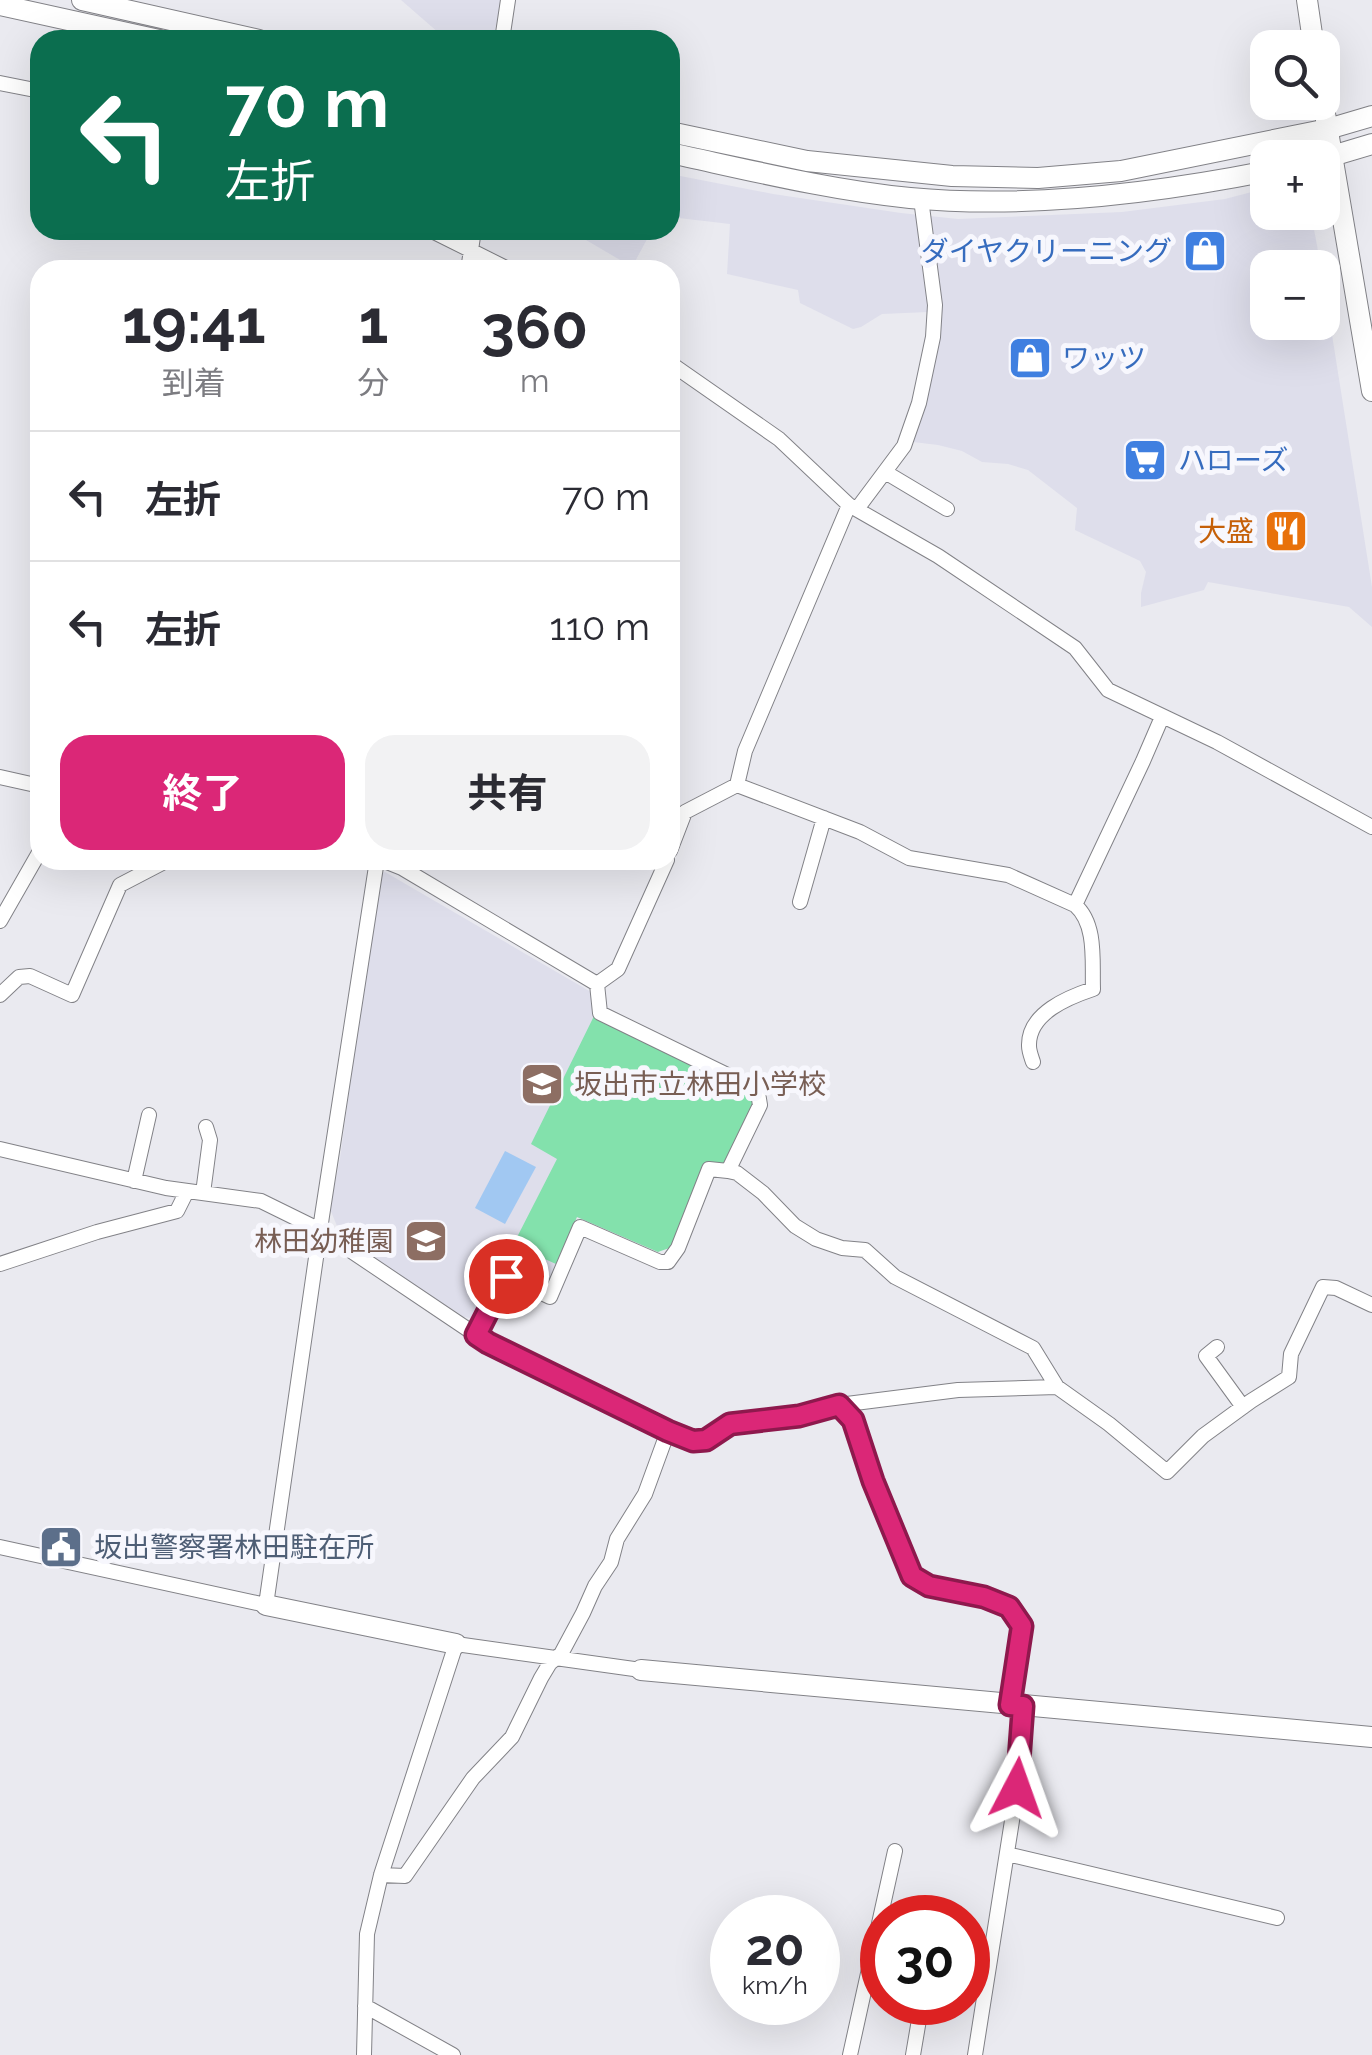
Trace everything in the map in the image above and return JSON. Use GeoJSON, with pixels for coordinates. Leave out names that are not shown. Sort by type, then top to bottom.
{"type":"FeatureCollection","features":[{"type":"Feature","properties":{"kind":"main road"},"geometry":{"type":"LineString","coordinates":[[82,0],[133,6],[222,30]]}},
{"type":"Feature","properties":{"kind":"main road"},"geometry":{"type":"LineString","coordinates":[[1307,0],[1311,30]]}},
{"type":"Feature","properties":{"kind":"main road"},"geometry":{"type":"LineString","coordinates":[[0,5],[114,30]]}},
{"type":"Feature","properties":{"kind":"main road"},"geometry":{"type":"LineString","coordinates":[[680,134],[807,161],[952,176],[1038,178],[1121,170],[1328,129],[1372,116]]}},
{"type":"Feature","properties":{"kind":"main road"},"geometry":{"type":"LineString","coordinates":[[1326,120],[1328,140]]}},
{"type":"Feature","properties":{"kind":"main road"},"geometry":{"type":"LineString","coordinates":[[1340,154],[1372,144]]}},
{"type":"Feature","properties":{"kind":"main road"},"geometry":{"type":"LineString","coordinates":[[680,155],[776,177],[920,199],[1034,200],[1122,194],[1250,174]]}},
{"type":"Feature","properties":{"kind":"main road"},"geometry":{"type":"LineString","coordinates":[[1340,222],[1372,391]]}},
{"type":"Feature","properties":{"kind":"main road"},"geometry":{"type":"LineString","coordinates":[[266,1605],[456,1644]]}},
{"type":"Feature","properties":{"kind":"main road"},"geometry":{"type":"LineString","coordinates":[[642,1670],[1372,1737]]}},
{"type":"Feature","properties":{"kind":"street"},"geometry":{"type":"LineString","coordinates":[[504,30],[508,0]]}},
{"type":"Feature","properties":{"kind":"street"},"geometry":{"type":"LineString","coordinates":[[0,82],[30,89]]}},
{"type":"Feature","properties":{"kind":"street"},"geometry":{"type":"LineString","coordinates":[[680,825],[685,812],[736,785],[745,751],[853,507],[904,446],[933,338],[936,304],[920,199]]}},
{"type":"Feature","properties":{"kind":"street"},"geometry":{"type":"LineString","coordinates":[[450,240],[490,260]]}},
{"type":"Feature","properties":{"kind":"street"},"geometry":{"type":"LineString","coordinates":[[470,260],[473,240]]}},
{"type":"Feature","properties":{"kind":"street"},"geometry":{"type":"LineString","coordinates":[[680,370],[779,439],[853,507],[938,556],[1075,648],[1108,690],[1217,742],[1372,827]]}},
{"type":"Feature","properties":{"kind":"street"},"geometry":{"type":"LineString","coordinates":[[885,472],[947,509]]}},
{"type":"Feature","properties":{"kind":"street"},"geometry":{"type":"LineString","coordinates":[[1075,905],[1162,716]]}},
{"type":"Feature","properties":{"kind":"street"},"geometry":{"type":"LineString","coordinates":[[0,777],[30,784]]}},
{"type":"Feature","properties":{"kind":"street"},"geometry":{"type":"LineString","coordinates":[[736,785],[860,832],[909,858],[1008,875],[1084,912],[1089,924],[1094,989],[1071,996],[1033,1027],[1028,1044],[1033,1062]]}},
{"type":"Feature","properties":{"kind":"street"},"geometry":{"type":"LineString","coordinates":[[800,902],[824,818]]}},
{"type":"Feature","properties":{"kind":"street"},"geometry":{"type":"LineString","coordinates":[[1,916],[30,868]]}},
{"type":"Feature","properties":{"kind":"street"},"geometry":{"type":"LineString","coordinates":[[0,995],[19,977],[30,976],[72,996],[120,886],[150,870]]}},
{"type":"Feature","properties":{"kind":"street"},"geometry":{"type":"LineString","coordinates":[[0,1546],[266,1605],[377,870]]}},
{"type":"Feature","properties":{"kind":"street"},"geometry":{"type":"LineString","coordinates":[[405,870],[597,984]]}},
{"type":"Feature","properties":{"kind":"street"},"geometry":{"type":"LineString","coordinates":[[597,984],[618,969],[662,870]]}},
{"type":"Feature","properties":{"kind":"street"},"geometry":{"type":"LineString","coordinates":[[597,984],[600,1013],[752,1087],[758,1094],[760,1105],[728,1171]]}},
{"type":"Feature","properties":{"kind":"street"},"geometry":{"type":"LineString","coordinates":[[134,1180],[149,1116]]}},
{"type":"Feature","properties":{"kind":"street"},"geometry":{"type":"LineString","coordinates":[[203,1193],[210,1140],[206,1127]]}},
{"type":"Feature","properties":{"kind":"street"},"geometry":{"type":"LineString","coordinates":[[0,1149],[187,1191],[261,1201],[320,1230],[488,1343],[693,1441],[706,1440],[730,1424],[799,1416],[839,1405],[958,1390],[1057,1387]]}},
{"type":"Feature","properties":{"kind":"street"},"geometry":{"type":"LineString","coordinates":[[476,1335],[506,1276],[550,1297],[580,1226],[660,1262],[668,1262],[678,1248],[709,1169],[728,1171],[763,1192],[796,1226],[816,1239],[842,1248],[865,1250],[894,1277],[1033,1348],[1057,1387],[1167,1472],[1203,1436],[1289,1377],[1290,1354],[1323,1287],[1336,1288],[1372,1305]]}},
{"type":"Feature","properties":{"kind":"street"},"geometry":{"type":"LineString","coordinates":[[0,1264],[66,1241],[177,1211],[187,1191]]}},
{"type":"Feature","properties":{"kind":"street"},"geometry":{"type":"LineString","coordinates":[[1217,1347],[1206,1356],[1243,1406]]}},
{"type":"Feature","properties":{"kind":"street"},"geometry":{"type":"LineString","coordinates":[[839,1405],[853,1420],[912,1576],[929,1586],[984,1597],[1009,1607],[1022,1626],[1016,1705],[1017,1788],[976,2055]]}},
{"type":"Feature","properties":{"kind":"street"},"geometry":{"type":"LineString","coordinates":[[381,1875],[405,1876],[473,1778],[512,1737],[541,1678],[561,1654],[611,1562],[617,1539],[644,1494],[668,1431]]}},
{"type":"Feature","properties":{"kind":"street"},"geometry":{"type":"LineString","coordinates":[[364,2055],[367,1934],[381,1875],[456,1644],[642,1670]]}},
{"type":"Feature","properties":{"kind":"street"},"geometry":{"type":"LineString","coordinates":[[850,2055],[895,1851]]}},
{"type":"Feature","properties":{"kind":"street"},"geometry":{"type":"LineString","coordinates":[[1007,1854],[1278,1918]]}},
{"type":"Feature","properties":{"kind":"street"},"geometry":{"type":"LineString","coordinates":[[364,2006],[453,2055]]}},
{"type":"Feature","properties":{"kind":"street"},"geometry":{"type":"LineString","coordinates":[[913,2055],[918,2025]]}},
{"type":"Feature","properties":{"kind":"street"},"geometry":{"type":"LineString","coordinates":[[897,2032],[916,2036]]}},
{"type":"Feature","properties":{"kind":"shaded area"},"geometry":{"type":"Polygon","coordinates":[[[401,0],[501,0],[495,30],[436,30],[401,0]]]}},
{"type":"Feature","properties":{"kind":"shaded area"},"geometry":{"type":"Polygon","coordinates":[[[680,176],[773,194],[958,219],[1122,212],[1250,192],[1250,230],[1314,230],[1318,250],[1250,250],[1250,340],[1333,340],[1372,587],[1372,627],[1349,607],[1208,582],[1204,590],[1141,607],[1146,572],[1140,561],[1075,530],[1077,508],[1028,470],[982,462],[962,451],[913,442],[922,415],[928,312],[882,314],[853,329],[800,303],[798,290],[727,274],[730,224],[680,218],[680,176]]]}},
{"type":"Feature","properties":{"kind":"shaded area"},"geometry":{"type":"Polygon","coordinates":[[[586,240],[647,240],[636,260],[620,260],[586,240]]]}},
{"type":"Feature","properties":{"kind":"shaded area","name":"坂出市立林田小学校"},"geometry":{"type":"Polygon","coordinates":[[[385,872],[591,992],[594,1016],[750,1092],[658,1252],[576,1217],[547,1285],[502,1268],[476,1319],[464,1317],[342,1238],[330,1209],[379,874],[385,872]]]}},
{"type":"Feature","properties":{"kind":"green space"},"geometry":{"type":"Polygon","coordinates":[[[594,1016],[750,1092],[754,1105],[725,1164],[705,1165],[675,1246],[658,1252],[577,1217],[556,1264],[513,1245],[557,1159],[531,1144],[594,1016]]]}},
{"type":"Feature","properties":{"kind":"water"},"geometry":{"type":"Polygon","coordinates":[[[505,1151],[536,1167],[505,1224],[475,1208],[505,1151]]]}},
{"type":"Feature","properties":{"kind":"place","name":"ダイヤクリーニング"},"geometry":{"type":"Point","coordinates":[1205,251]}},
{"type":"Feature","properties":{"kind":"place","name":"ワッツ"},"geometry":{"type":"Point","coordinates":[1030,358]}},
{"type":"Feature","properties":{"kind":"place","name":"ハローズ"},"geometry":{"type":"Point","coordinates":[1145,460]}},
{"type":"Feature","properties":{"kind":"place","name":"大盛"},"geometry":{"type":"Point","coordinates":[1286,531]}},
{"type":"Feature","properties":{"kind":"place","name":"坂出市立林田小学校"},"geometry":{"type":"Point","coordinates":[542,1084]}},
{"type":"Feature","properties":{"kind":"place","name":"林田幼稚園"},"geometry":{"type":"Point","coordinates":[426,1241]}},
{"type":"Feature","properties":{"kind":"place","name":"坂出警察署林田駐在所"},"geometry":{"type":"Point","coordinates":[61,1547]}},
{"type":"Feature","properties":{"kind":"route"},"geometry":{"type":"LineString","coordinates":[[506,1276],[476,1335],[693,1441],[706,1440],[730,1424],[799,1416],[839,1405],[853,1420],[912,1576],[929,1586],[984,1597],[1009,1607],[1022,1626],[1010,1705],[1023,1706],[1017,1788]]}}]}
